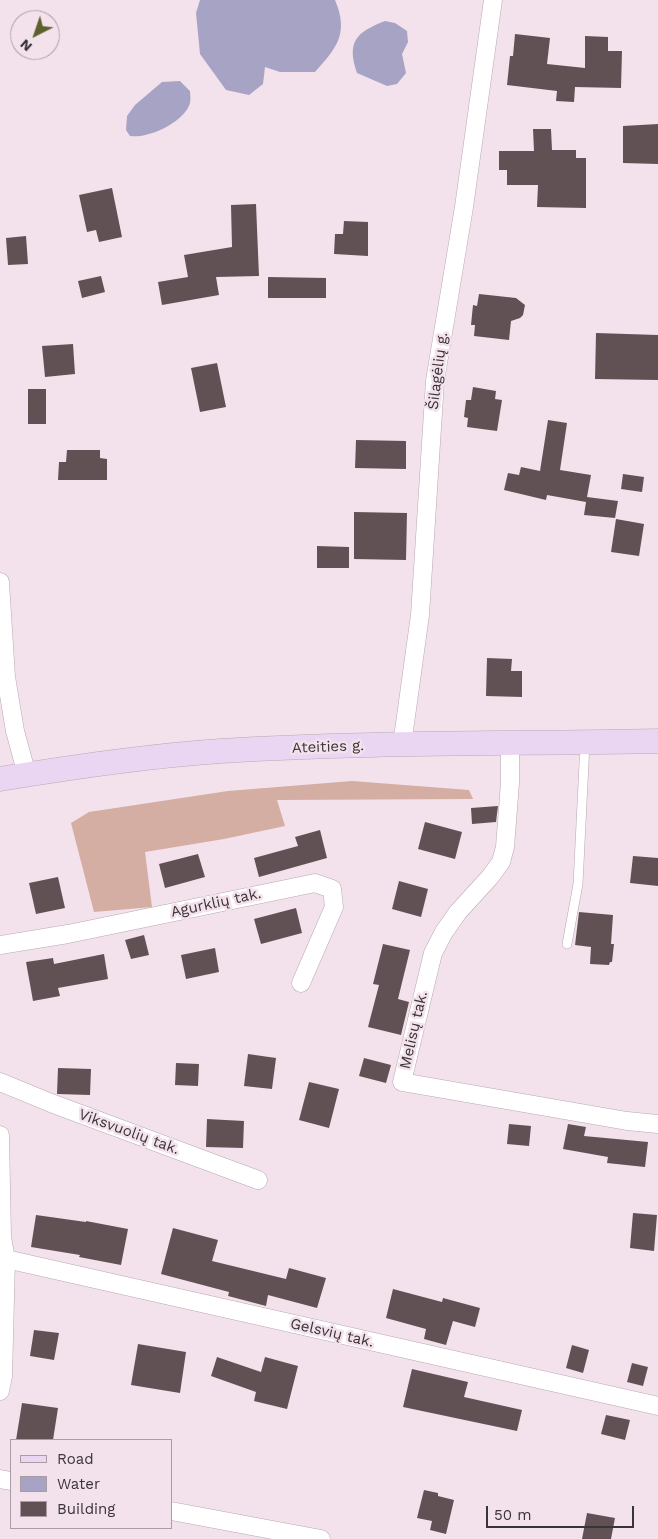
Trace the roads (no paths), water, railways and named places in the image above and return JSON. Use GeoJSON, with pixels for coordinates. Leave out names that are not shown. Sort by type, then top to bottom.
{"type":"FeatureCollection","features":[{"type":"Feature","properties":{"kind":"street","name":"Šilagėlių g."},"geometry":{"type":"LineString","coordinates":[[402,745],[420,615],[435,382],[464,207],[493,0]]}},
{"type":"Feature","properties":{"kind":"street"},"geometry":{"type":"LineString","coordinates":[[0,582],[6,677],[15,731],[27,775]]}},
{"type":"Feature","properties":{"kind":"street","name":"Ateities g."},"geometry":{"type":"LineString","coordinates":[[0,780],[173,755],[202,753],[402,745],[658,741]]}},
{"type":"Feature","properties":{"kind":"street","name":"Melisų tak."},"geometry":{"type":"LineString","coordinates":[[510,744],[510,783],[505,847],[501,862],[458,912],[444,932],[433,953],[402,1082],[627,1121],[658,1124]]}},
{"type":"Feature","properties":{"kind":"street","name":"Agurklių tak."},"geometry":{"type":"LineString","coordinates":[[0,945],[68,934],[315,883],[332,890],[334,907],[301,983]]}},
{"type":"Feature","properties":{"kind":"street","name":"Viksvuolių tak."},"geometry":{"type":"LineString","coordinates":[[0,1082],[51,1103],[258,1180]]}},
{"type":"Feature","properties":{"kind":"street"},"geometry":{"type":"LineString","coordinates":[[0,1135],[1,1236],[6,1259],[0,1391]]}},
{"type":"Feature","properties":{"kind":"street","name":"Gelsvių tak."},"geometry":{"type":"LineString","coordinates":[[6,1259],[205,1306],[658,1406]]}},
{"type":"Feature","properties":{"kind":"street"},"geometry":{"type":"LineString","coordinates":[[172,1511],[321,1539]]}},
{"type":"Feature","properties":{"kind":"lane"},"geometry":{"type":"LineString","coordinates":[[567,944],[578,884],[585,743]]}},
{"type":"Feature","properties":{"kind":"water"},"geometry":{"type":"Polygon","coordinates":[[[200,0],[335,0],[341,22],[341,31],[335,47],[315,72],[280,72],[265,67],[263,84],[249,95],[226,90],[200,54],[196,13],[200,0]]]}},
{"type":"Feature","properties":{"kind":"water"},"geometry":{"type":"Polygon","coordinates":[[[385,21],[395,23],[407,31],[408,42],[402,54],[406,73],[397,84],[387,86],[357,73],[353,53],[356,39],[361,34],[367,29],[385,21]]]}},
{"type":"Feature","properties":{"kind":"water"},"geometry":{"type":"Polygon","coordinates":[[[180,81],[190,91],[190,103],[181,117],[174,123],[156,132],[130,136],[126,130],[127,116],[135,105],[162,82],[180,81]]]}}]}
